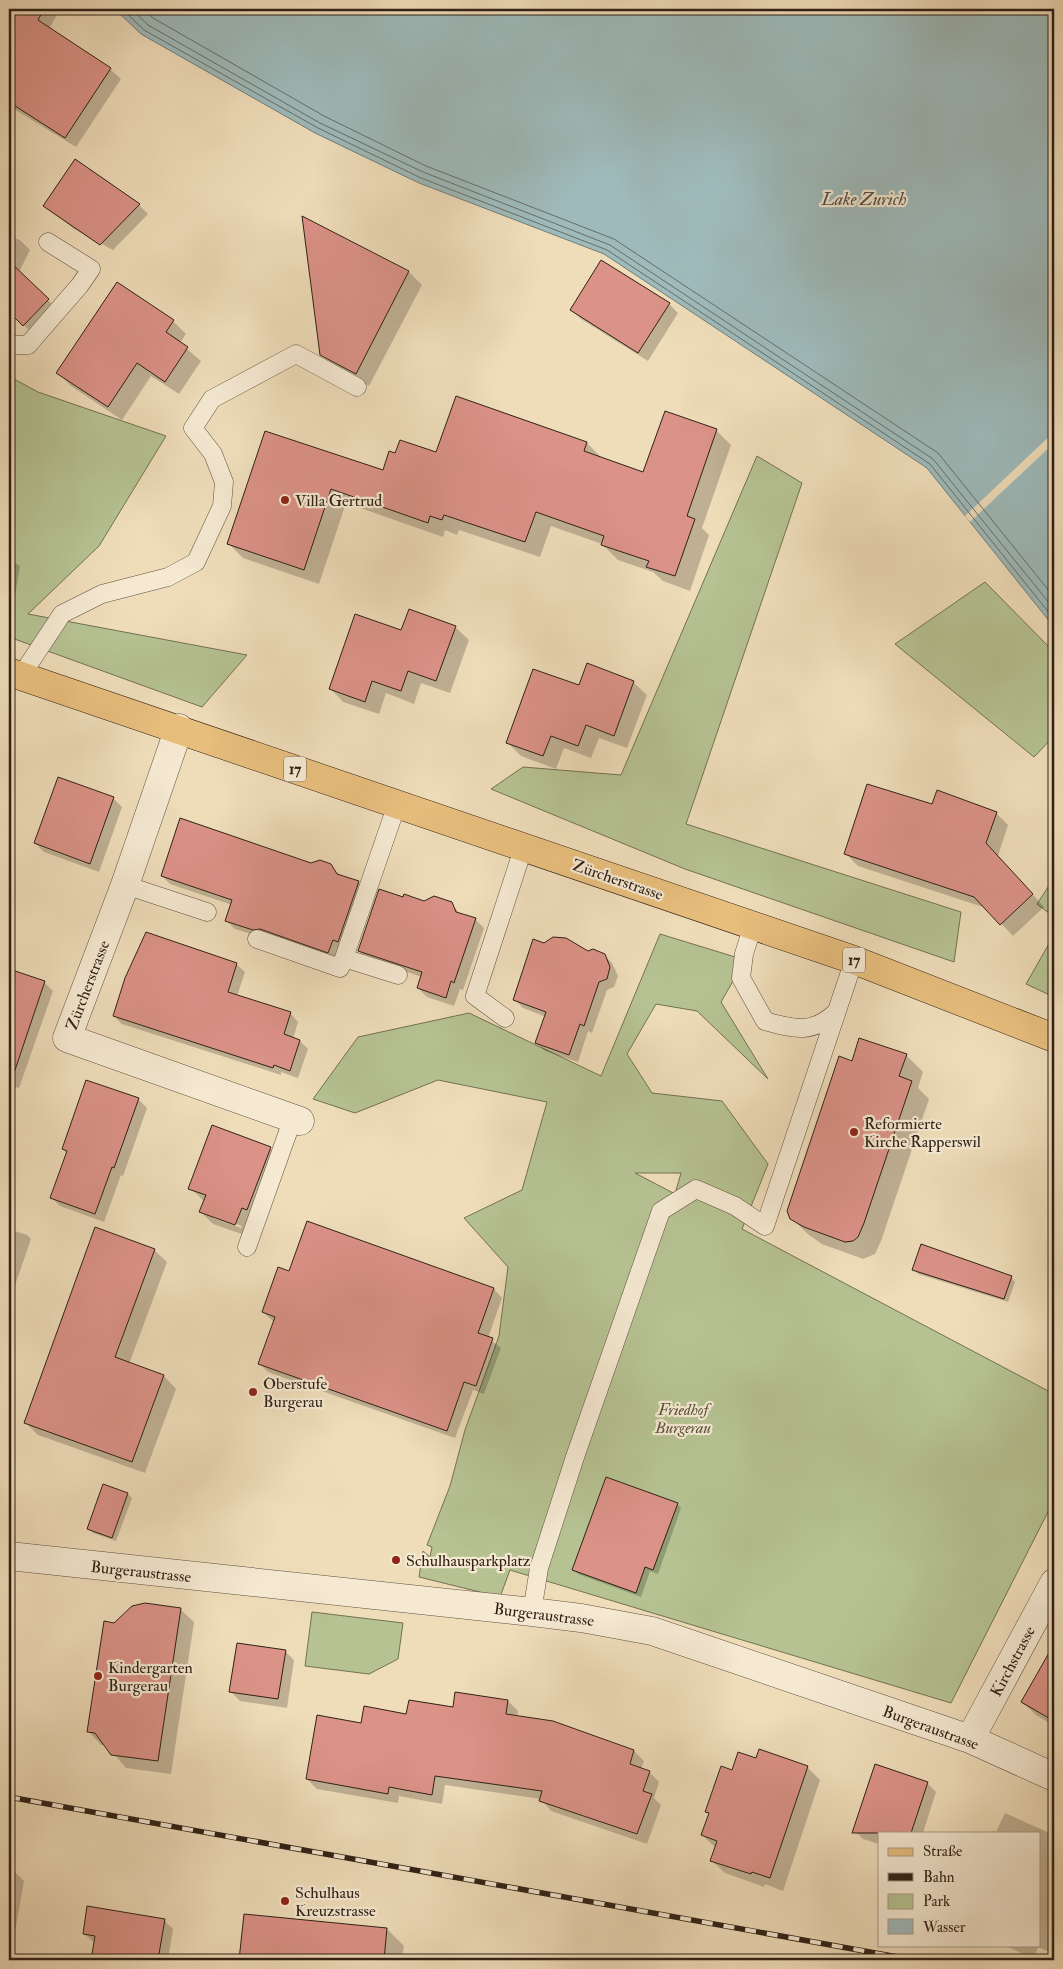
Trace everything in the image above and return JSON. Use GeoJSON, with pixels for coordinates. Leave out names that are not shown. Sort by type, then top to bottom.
{"type":"FeatureCollection","features":[{"type":"Feature","properties":{"kind":"main road","name":"Zürcherstrasse"},"geometry":{"type":"LineString","coordinates":[[15,674],[180,728],[854,960],[1054,1038]]}},
{"type":"Feature","properties":{"kind":"street","name":"Zürcherstrasse"},"geometry":{"type":"LineString","coordinates":[[180,728],[125,885],[67,1038],[296,1119]]}},
{"type":"Feature","properties":{"kind":"street","name":"Burgeraustrasse"},"geometry":{"type":"LineString","coordinates":[[9,1556],[532,1612],[581,1618],[652,1631],[970,1739],[1054,1777]]}},
{"type":"Feature","properties":{"kind":"street","name":"Kirchstrasse"},"geometry":{"type":"LineString","coordinates":[[970,1739],[1054,1583]]}},
{"type":"Feature","properties":{"kind":"lane"},"geometry":{"type":"LineString","coordinates":[[9,345],[28,345],[80,285],[91,269],[48,242]]}},
{"type":"Feature","properties":{"kind":"lane"},"geometry":{"type":"LineString","coordinates":[[15,674],[62,614],[102,594],[168,577],[196,562],[222,506],[224,482],[213,454],[193,428],[212,399],[296,354],[357,386]]}},
{"type":"Feature","properties":{"kind":"lane"},"geometry":{"type":"LineString","coordinates":[[257,939],[340,968],[397,804]]}},
{"type":"Feature","properties":{"kind":"lane"},"geometry":{"type":"LineString","coordinates":[[505,1018],[475,996],[524,846]]}},
{"type":"Feature","properties":{"kind":"lane"},"geometry":{"type":"LineString","coordinates":[[125,885],[206,912]]}},
{"type":"Feature","properties":{"kind":"lane"},"geometry":{"type":"LineString","coordinates":[[753,925],[744,954],[741,978],[765,1021],[799,1030],[828,1020],[836,1011]]}},
{"type":"Feature","properties":{"kind":"lane"},"geometry":{"type":"LineString","coordinates":[[344,958],[398,975]]}},
{"type":"Feature","properties":{"kind":"lane"},"geometry":{"type":"LineString","coordinates":[[532,1612],[538,1568],[574,1457],[661,1211],[696,1189],[735,1206],[765,1226],[854,960]]}},
{"type":"Feature","properties":{"kind":"lane"},"geometry":{"type":"LineString","coordinates":[[247,1247],[296,1119]]}},
{"type":"Feature","properties":{"kind":"green space"},"geometry":{"type":"Polygon","coordinates":[[[14,379],[38,392],[166,436],[99,546],[28,614],[247,655],[202,707],[9,637],[9,388],[14,379]]]}},
{"type":"Feature","properties":{"kind":"green space"},"geometry":{"type":"Polygon","coordinates":[[[757,456],[802,483],[686,824],[961,912],[954,962],[685,869],[491,789],[523,767],[621,775],[757,456]]]}},
{"type":"Feature","properties":{"kind":"green space"},"geometry":{"type":"Polygon","coordinates":[[[985,582],[1054,652],[1054,736],[1034,757],[895,644],[985,582]]]}},
{"type":"Feature","properties":{"kind":"green space"},"geometry":{"type":"Polygon","coordinates":[[[1054,878],[1054,917],[1037,904],[1054,878]]]}},
{"type":"Feature","properties":{"kind":"green space","name":"Friedhof Burgerau"},"geometry":{"type":"Polygon","coordinates":[[[660,934],[745,960],[721,1002],[768,1079],[697,1011],[656,1004],[627,1054],[652,1093],[722,1101],[768,1164],[742,1229],[1054,1394],[1054,1500],[951,1703],[510,1570],[500,1597],[419,1577],[423,1551],[430,1557],[432,1547],[427,1545],[450,1486],[465,1430],[499,1336],[508,1267],[464,1218],[522,1190],[547,1102],[438,1080],[355,1113],[313,1099],[358,1037],[469,1013],[601,1076],[660,934]],[[635,1173],[675,1194],[681,1173],[635,1173]]]}},
{"type":"Feature","properties":{"kind":"green space"},"geometry":{"type":"Polygon","coordinates":[[[1054,935],[1054,997],[1026,984],[1054,935]]]}},
{"type":"Feature","properties":{"kind":"green space"},"geometry":{"type":"Polygon","coordinates":[[[312,1612],[403,1623],[398,1659],[369,1674],[305,1666],[312,1612]]]}},
{"type":"Feature","properties":{"kind":"water","name":"Lake Zurich"},"geometry":{"type":"Polygon","coordinates":[[[115,9],[1054,9],[1054,627],[927,468],[604,254],[419,183],[315,133],[141,34],[115,9]]]}},
{"type":"Feature","properties":{"kind":"pier"},"geometry":{"type":"Polygon","coordinates":[[[1054,432],[1054,443],[970,522],[965,516],[1054,432]]]}},
{"type":"Feature","properties":{"kind":"building"},"geometry":{"type":"Polygon","coordinates":[[[9,9],[44,9],[38,20],[111,68],[65,138],[9,102],[9,9]]]}},
{"type":"Feature","properties":{"kind":"building"},"geometry":{"type":"Polygon","coordinates":[[[75,159],[140,204],[100,245],[43,206],[75,159]]]}},
{"type":"Feature","properties":{"kind":"building"},"geometry":{"type":"Polygon","coordinates":[[[302,216],[409,271],[356,374],[320,355],[302,216]]]}},
{"type":"Feature","properties":{"kind":"building"},"geometry":{"type":"Polygon","coordinates":[[[601,260],[670,303],[638,353],[570,310],[601,260]]]}},
{"type":"Feature","properties":{"kind":"building"},"geometry":{"type":"Polygon","coordinates":[[[9,261],[49,299],[23,326],[9,312],[9,261]]]}},
{"type":"Feature","properties":{"kind":"building"},"geometry":{"type":"Polygon","coordinates":[[[117,282],[174,320],[166,332],[188,347],[165,382],[137,363],[108,407],[56,373],[117,282]]]}},
{"type":"Feature","properties":{"kind":"building"},"geometry":{"type":"Polygon","coordinates":[[[456,396],[587,442],[584,451],[643,472],[665,411],[717,429],[687,516],[695,519],[675,576],[646,567],[649,561],[601,545],[604,536],[536,512],[525,542],[444,515],[442,520],[430,516],[428,523],[331,489],[304,570],[227,544],[265,431],[383,470],[389,451],[395,453],[400,440],[436,452],[456,396]]]}},
{"type":"Feature","properties":{"kind":"building"},"geometry":{"type":"Polygon","coordinates":[[[409,609],[456,626],[436,681],[408,671],[401,691],[372,681],[365,702],[329,689],[355,614],[401,630],[409,609]]]}},
{"type":"Feature","properties":{"kind":"building"},"geometry":{"type":"Polygon","coordinates":[[[587,663],[634,681],[614,736],[586,725],[578,746],[551,736],[543,756],[506,743],[533,669],[579,685],[587,663]]]}},
{"type":"Feature","properties":{"kind":"building"},"geometry":{"type":"Polygon","coordinates":[[[58,777],[114,797],[90,864],[34,843],[58,777]]]}},
{"type":"Feature","properties":{"kind":"building"},"geometry":{"type":"Polygon","coordinates":[[[867,784],[932,804],[937,790],[997,812],[986,843],[1033,894],[1000,925],[974,897],[844,854],[867,784]]]}},
{"type":"Feature","properties":{"kind":"building"},"geometry":{"type":"Polygon","coordinates":[[[180,818],[311,863],[320,860],[331,864],[337,874],[359,881],[338,942],[333,940],[328,953],[260,929],[253,930],[225,921],[232,900],[161,876],[180,818]]]}},
{"type":"Feature","properties":{"kind":"building"},"geometry":{"type":"Polygon","coordinates":[[[379,889],[403,897],[404,894],[424,901],[434,896],[452,902],[456,912],[476,918],[454,983],[451,981],[446,998],[417,988],[422,972],[358,951],[379,889]]]}},
{"type":"Feature","properties":{"kind":"building"},"geometry":{"type":"Polygon","coordinates":[[[146,932],[237,963],[228,992],[291,1012],[284,1034],[300,1040],[290,1071],[274,1065],[273,1068],[113,1016],[125,978],[146,932]]]}},
{"type":"Feature","properties":{"kind":"building"},"geometry":{"type":"Polygon","coordinates":[[[553,937],[566,938],[588,951],[593,949],[605,954],[610,967],[607,979],[599,982],[584,1026],[580,1024],[569,1055],[535,1043],[546,1012],[513,1000],[533,939],[544,943],[553,937]]]}},
{"type":"Feature","properties":{"kind":"building"},"geometry":{"type":"Polygon","coordinates":[[[9,969],[45,981],[14,1073],[9,1072],[9,969]]]}},
{"type":"Feature","properties":{"kind":"building","name":"Reformierte Kirche Rapperswil"},"geometry":{"type":"Polygon","coordinates":[[[859,1038],[907,1054],[899,1076],[912,1081],[864,1223],[858,1237],[853,1241],[845,1242],[804,1227],[790,1219],[787,1211],[839,1056],[852,1061],[859,1038]]]}},
{"type":"Feature","properties":{"kind":"building"},"geometry":{"type":"Polygon","coordinates":[[[86,1080],[139,1098],[95,1214],[50,1198],[67,1151],[62,1149],[86,1080]]]}},
{"type":"Feature","properties":{"kind":"building"},"geometry":{"type":"Polygon","coordinates":[[[212,1125],[271,1147],[247,1210],[242,1208],[235,1225],[199,1212],[206,1195],[188,1189],[212,1125]]]}},
{"type":"Feature","properties":{"kind":"building"},"geometry":{"type":"Polygon","coordinates":[[[307,1221],[494,1288],[478,1333],[493,1338],[476,1386],[464,1382],[447,1431],[258,1364],[275,1317],[262,1312],[278,1267],[289,1271],[307,1221]]]}},
{"type":"Feature","properties":{"kind":"building"},"geometry":{"type":"Polygon","coordinates":[[[95,1227],[155,1249],[115,1357],[164,1375],[132,1462],[24,1423],[95,1227]]]}},
{"type":"Feature","properties":{"kind":"building"},"geometry":{"type":"Polygon","coordinates":[[[921,1244],[1012,1276],[1004,1299],[912,1270],[921,1244]]]}},
{"type":"Feature","properties":{"kind":"building"},"geometry":{"type":"Polygon","coordinates":[[[606,1477],[678,1503],[653,1570],[645,1567],[636,1593],[572,1570],[606,1477]]]}},
{"type":"Feature","properties":{"kind":"building"},"geometry":{"type":"Polygon","coordinates":[[[103,1484],[128,1493],[112,1538],[87,1529],[103,1484]]]}},
{"type":"Feature","properties":{"kind":"building"},"geometry":{"type":"Polygon","coordinates":[[[145,1603],[181,1608],[158,1761],[111,1755],[95,1733],[87,1732],[104,1621],[114,1623],[132,1606],[145,1603]]]}},
{"type":"Feature","properties":{"kind":"building"},"geometry":{"type":"Polygon","coordinates":[[[237,1643],[286,1650],[278,1699],[229,1692],[237,1643]]]}},
{"type":"Feature","properties":{"kind":"building"},"geometry":{"type":"Polygon","coordinates":[[[1054,1644],[1054,1721],[1021,1702],[1054,1644]]]}},
{"type":"Feature","properties":{"kind":"building"},"geometry":{"type":"Polygon","coordinates":[[[455,1692],[508,1700],[506,1714],[553,1721],[634,1750],[630,1764],[650,1771],[643,1791],[652,1794],[637,1834],[539,1801],[542,1791],[435,1776],[432,1795],[389,1787],[388,1794],[306,1779],[317,1715],[361,1723],[364,1706],[406,1714],[409,1700],[453,1707],[455,1692]]]}},
{"type":"Feature","properties":{"kind":"building"},"geometry":{"type":"Polygon","coordinates":[[[759,1749],[808,1766],[770,1878],[710,1861],[717,1841],[701,1835],[709,1813],[705,1812],[721,1766],[732,1770],[738,1752],[756,1758],[759,1749]]]}},
{"type":"Feature","properties":{"kind":"building"},"geometry":{"type":"Polygon","coordinates":[[[875,1764],[928,1782],[911,1832],[852,1833],[875,1764]]]}},
{"type":"Feature","properties":{"kind":"building"},"geometry":{"type":"Polygon","coordinates":[[[87,1906],[165,1919],[158,1960],[91,1960],[95,1936],[83,1934],[87,1906]]]}},
{"type":"Feature","properties":{"kind":"building"},"geometry":{"type":"Polygon","coordinates":[[[244,1914],[387,1928],[384,1960],[239,1960],[244,1914]]]}},
{"type":"Feature","properties":{"kind":"railway"},"geometry":{"type":"LineString","coordinates":[[9,1797],[914,1960]]}},
{"type":"Feature","properties":{"kind":"place","name":"Villa Gertrud"},"geometry":{"type":"Point","coordinates":[285,500]}},
{"type":"Feature","properties":{"kind":"place","name":"Reformierte Kirche Rapperswil"},"geometry":{"type":"Point","coordinates":[854,1132]}},
{"type":"Feature","properties":{"kind":"place","name":"Oberstufe Burgerau"},"geometry":{"type":"Point","coordinates":[253,1392]}},
{"type":"Feature","properties":{"kind":"place","name":"Schulhausparkplatz"},"geometry":{"type":"Point","coordinates":[396,1560]}},
{"type":"Feature","properties":{"kind":"place","name":"Kindergarten Burgerau"},"geometry":{"type":"Point","coordinates":[98,1676]}},
{"type":"Feature","properties":{"kind":"place","name":"Schulhaus Kreuzstrasse"},"geometry":{"type":"Point","coordinates":[285,1901]}}]}
